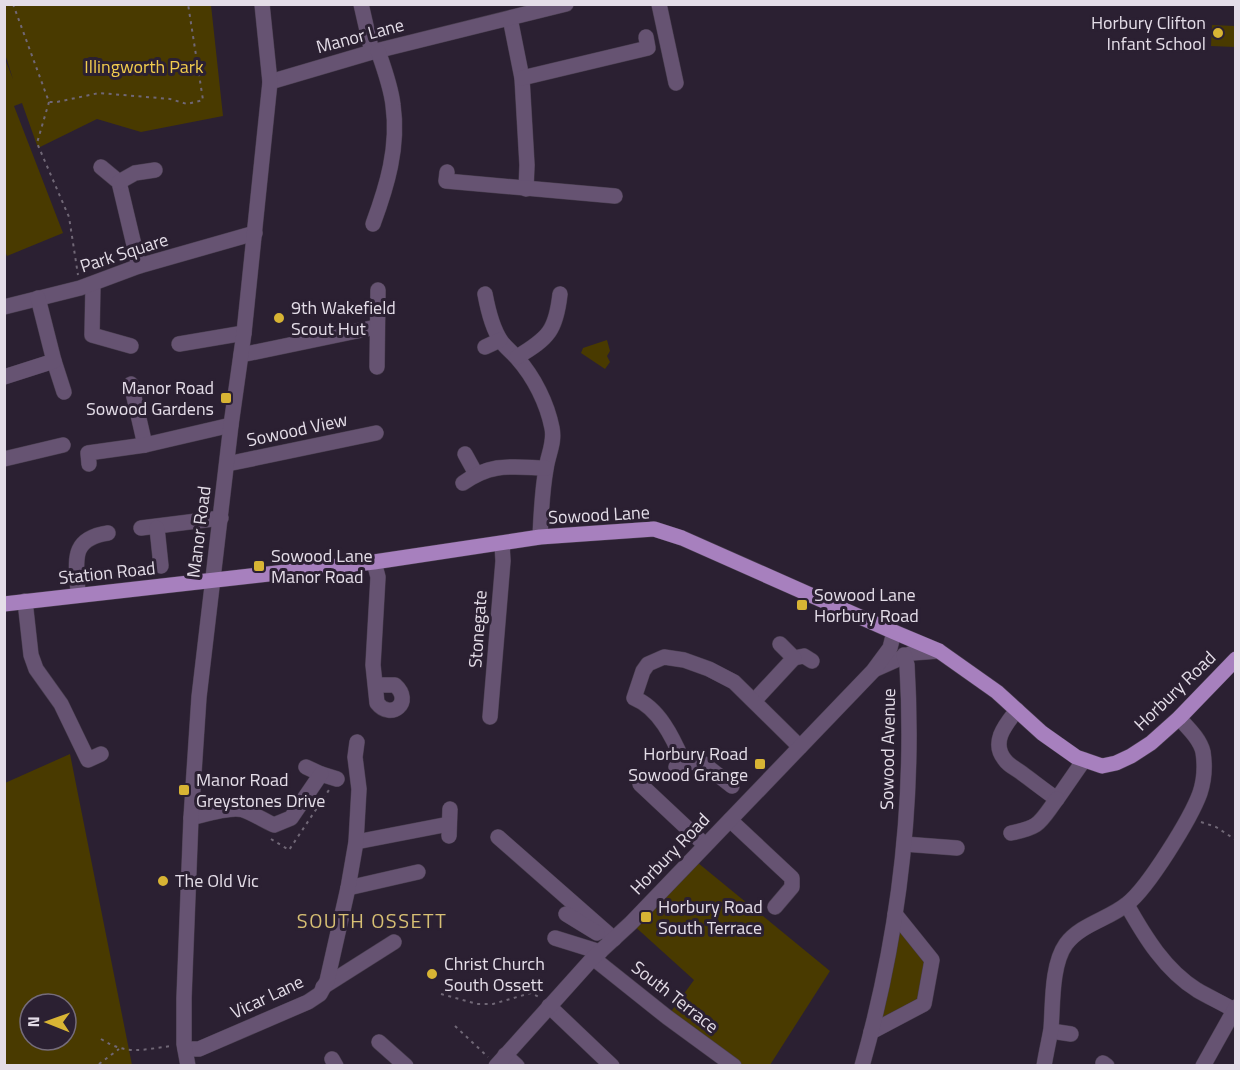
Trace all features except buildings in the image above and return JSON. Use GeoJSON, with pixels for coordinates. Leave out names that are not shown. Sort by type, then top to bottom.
{"type":"FeatureCollection","features":[{"type":"Feature","properties":{"kind":"main road","name":"Sowood Lane"},"geometry":{"type":"LineString","coordinates":[[213,581],[374,562],[540,537],[654,529],[682,538],[939,651],[997,692],[1017,710]]}},
{"type":"Feature","properties":{"kind":"main road","name":"Station Road"},"geometry":{"type":"LineString","coordinates":[[4,604],[213,581]]}},
{"type":"Feature","properties":{"kind":"main road","name":"Horbury Road"},"geometry":{"type":"LineString","coordinates":[[1017,710],[1042,733],[1076,757],[1102,766],[1116,763],[1151,743],[1179,718],[1236,659]]}},
{"type":"Feature","properties":{"kind":"street","name":"Manor Road"},"geometry":{"type":"LineString","coordinates":[[188,1065],[184,1047],[184,998],[191,818],[200,697],[231,425],[244,333],[270,82],[262,4]]}},
{"type":"Feature","properties":{"kind":"street"},"geometry":{"type":"LineString","coordinates":[[362,4],[393,103],[395,125],[388,179],[373,224]]}},
{"type":"Feature","properties":{"kind":"street","name":"Manor Lane"},"geometry":{"type":"LineString","coordinates":[[270,82],[514,13],[566,4]]}},
{"type":"Feature","properties":{"kind":"street"},"geometry":{"type":"LineString","coordinates":[[659,4],[676,83]]}},
{"type":"Feature","properties":{"kind":"street"},"geometry":{"type":"LineString","coordinates":[[514,13],[522,78],[528,165],[526,189]]}},
{"type":"Feature","properties":{"kind":"street"},"geometry":{"type":"LineString","coordinates":[[522,78],[648,48],[646,37]]}},
{"type":"Feature","properties":{"kind":"street"},"geometry":{"type":"LineString","coordinates":[[101,167],[119,182],[140,267]]}},
{"type":"Feature","properties":{"kind":"street"},"geometry":{"type":"LineString","coordinates":[[119,182],[135,173],[155,170]]}},
{"type":"Feature","properties":{"kind":"street"},"geometry":{"type":"LineString","coordinates":[[447,172],[446,181],[615,196]]}},
{"type":"Feature","properties":{"kind":"street","name":"Park Square"},"geometry":{"type":"LineString","coordinates":[[4,307],[87,286],[140,267],[255,233]]}},
{"type":"Feature","properties":{"kind":"street"},"geometry":{"type":"LineString","coordinates":[[87,286],[92,335],[131,346]]}},
{"type":"Feature","properties":{"kind":"street"},"geometry":{"type":"LineString","coordinates":[[377,366],[378,290]]}},
{"type":"Feature","properties":{"kind":"street"},"geometry":{"type":"LineString","coordinates":[[485,294],[490,316],[500,340],[517,357],[537,389],[552,430],[540,537]]}},
{"type":"Feature","properties":{"kind":"street"},"geometry":{"type":"LineString","coordinates":[[517,357],[562,326],[560,294]]}},
{"type":"Feature","properties":{"kind":"street"},"geometry":{"type":"LineString","coordinates":[[38,298],[64,393]]}},
{"type":"Feature","properties":{"kind":"street"},"geometry":{"type":"LineString","coordinates":[[241,355],[376,327]]}},
{"type":"Feature","properties":{"kind":"street"},"geometry":{"type":"LineString","coordinates":[[179,344],[244,333]]}},
{"type":"Feature","properties":{"kind":"street"},"geometry":{"type":"LineString","coordinates":[[485,347],[500,340]]}},
{"type":"Feature","properties":{"kind":"street"},"geometry":{"type":"LineString","coordinates":[[4,377],[54,361]]}},
{"type":"Feature","properties":{"kind":"street"},"geometry":{"type":"LineString","coordinates":[[131,384],[145,445]]}},
{"type":"Feature","properties":{"kind":"street"},"geometry":{"type":"LineString","coordinates":[[89,464],[88,453],[145,445],[231,425]]}},
{"type":"Feature","properties":{"kind":"street","name":"Sowood View"},"geometry":{"type":"LineString","coordinates":[[227,464],[376,433]]}},
{"type":"Feature","properties":{"kind":"street"},"geometry":{"type":"LineString","coordinates":[[4,459],[63,445]]}},
{"type":"Feature","properties":{"kind":"street"},"geometry":{"type":"LineString","coordinates":[[465,454],[469,479],[506,466],[546,468]]}},
{"type":"Feature","properties":{"kind":"street"},"geometry":{"type":"LineString","coordinates":[[141,528],[157,528],[221,518]]}},
{"type":"Feature","properties":{"kind":"street"},"geometry":{"type":"LineString","coordinates":[[157,528],[161,566]]}},
{"type":"Feature","properties":{"kind":"street"},"geometry":{"type":"LineString","coordinates":[[78,595],[76,569],[78,553],[89,538],[108,533]]}},
{"type":"Feature","properties":{"kind":"street","name":"Stonegate"},"geometry":{"type":"LineString","coordinates":[[490,717],[503,561],[502,544]]}},
{"type":"Feature","properties":{"kind":"street"},"geometry":{"type":"LineString","coordinates":[[374,562],[378,577],[373,665],[375,685]]}},
{"type":"Feature","properties":{"kind":"street"},"geometry":{"type":"LineString","coordinates":[[25,601],[28,636],[36,669],[61,704],[88,760],[101,754]]}},
{"type":"Feature","properties":{"kind":"street","name":"Horbury Road"},"geometry":{"type":"LineString","coordinates":[[499,1062],[597,955],[801,747],[873,670],[890,648],[894,632]]}},
{"type":"Feature","properties":{"kind":"street"},"geometry":{"type":"LineString","coordinates":[[780,644],[794,657]]}},
{"type":"Feature","properties":{"kind":"street","name":"Horbury Road"},"geometry":{"type":"LineString","coordinates":[[873,670],[904,655],[926,650],[939,651]]}},
{"type":"Feature","properties":{"kind":"street","name":"Sowood Avenue"},"geometry":{"type":"LineString","coordinates":[[862,1065],[896,914],[904,844],[910,751],[907,665],[904,655]]}},
{"type":"Feature","properties":{"kind":"street"},"geometry":{"type":"LineString","coordinates":[[754,701],[794,657],[804,656],[812,661]]}},
{"type":"Feature","properties":{"kind":"street"},"geometry":{"type":"LineString","coordinates":[[732,786],[704,764],[680,764],[660,718],[634,698],[643,671],[648,664],[656,659],[673,657],[709,669],[734,682],[801,747]]}},
{"type":"Feature","properties":{"kind":"street"},"geometry":{"type":"LineString","coordinates":[[1017,710],[1000,736],[1001,754],[1011,766],[1057,799]]}},
{"type":"Feature","properties":{"kind":"street"},"geometry":{"type":"LineString","coordinates":[[1044,1065],[1058,962],[1066,945],[1081,930],[1127,905],[1142,889],[1200,793],[1204,773],[1202,751],[1192,732],[1179,718]]}},
{"type":"Feature","properties":{"kind":"street","name":"Vicar Lane"},"geometry":{"type":"LineString","coordinates":[[184,1047],[199,1049],[301,1006],[320,994],[332,963],[356,842],[358,789],[355,757],[357,742]]}},
{"type":"Feature","properties":{"kind":"street"},"geometry":{"type":"LineString","coordinates":[[1011,833],[1032,829],[1039,824],[1084,760]]}},
{"type":"Feature","properties":{"kind":"street"},"geometry":{"type":"LineString","coordinates":[[306,767],[337,779]]}},
{"type":"Feature","properties":{"kind":"street"},"geometry":{"type":"LineString","coordinates":[[191,818],[235,809],[245,810],[274,825],[291,818],[321,774]]}},
{"type":"Feature","properties":{"kind":"street"},"geometry":{"type":"LineString","coordinates":[[640,784],[705,845]]}},
{"type":"Feature","properties":{"kind":"street"},"geometry":{"type":"LineString","coordinates":[[730,820],[792,878],[792,887],[775,907]]}},
{"type":"Feature","properties":{"kind":"street"},"geometry":{"type":"LineString","coordinates":[[356,842],[449,823]]}},
{"type":"Feature","properties":{"kind":"street"},"geometry":{"type":"LineString","coordinates":[[498,837],[613,940]]}},
{"type":"Feature","properties":{"kind":"street"},"geometry":{"type":"LineString","coordinates":[[904,844],[957,848]]}},
{"type":"Feature","properties":{"kind":"street"},"geometry":{"type":"LineString","coordinates":[[348,888],[418,872]]}},
{"type":"Feature","properties":{"kind":"street"},"geometry":{"type":"LineString","coordinates":[[1127,905],[1144,935],[1168,966],[1195,989],[1235,1008],[1203,1065]]}},
{"type":"Feature","properties":{"kind":"street"},"geometry":{"type":"LineString","coordinates":[[566,914],[613,940]]}},
{"type":"Feature","properties":{"kind":"street"},"geometry":{"type":"LineString","coordinates":[[871,1032],[924,1005],[932,960],[896,914]]}},
{"type":"Feature","properties":{"kind":"street"},"geometry":{"type":"LineString","coordinates":[[555,938],[597,955]]}},
{"type":"Feature","properties":{"kind":"street"},"geometry":{"type":"LineString","coordinates":[[323,987],[394,942]]}},
{"type":"Feature","properties":{"kind":"street","name":"South Terrace"},"geometry":{"type":"LineString","coordinates":[[597,955],[668,1017],[734,1065]]}},
{"type":"Feature","properties":{"kind":"street"},"geometry":{"type":"LineString","coordinates":[[551,1004],[612,1065]]}},
{"type":"Feature","properties":{"kind":"street"},"geometry":{"type":"LineString","coordinates":[[1050,1031],[1071,1034]]}},
{"type":"Feature","properties":{"kind":"street"},"geometry":{"type":"LineString","coordinates":[[379,1041],[406,1065]]}},
{"type":"Feature","properties":{"kind":"street"},"geometry":{"type":"LineString","coordinates":[[499,1062],[517,1065]]}},
{"type":"Feature","properties":{"kind":"path"},"geometry":{"type":"LineString","coordinates":[[13,4],[49,102],[37,143],[69,217],[87,286]]}},
{"type":"Feature","properties":{"kind":"path"},"geometry":{"type":"LineString","coordinates":[[49,102],[99,93],[170,99],[187,104],[203,100],[188,4]]}},
{"type":"Feature","properties":{"kind":"path"},"geometry":{"type":"LineString","coordinates":[[1187,817],[1215,827],[1236,840]]}},
{"type":"Feature","properties":{"kind":"path"},"geometry":{"type":"LineString","coordinates":[[441,994],[477,1004],[493,1004],[531,993],[551,1004]]}},
{"type":"Feature","properties":{"kind":"path"},"geometry":{"type":"LineString","coordinates":[[455,1026],[499,1062]]}},
{"type":"Feature","properties":{"kind":"path"},"geometry":{"type":"LineString","coordinates":[[101,1039],[119,1049],[129,1051],[184,1047]]}},
{"type":"Feature","properties":{"kind":"path"},"geometry":{"type":"LineString","coordinates":[[99,1064],[119,1049]]}},
{"type":"Feature","properties":{"kind":"green space","name":"Illingworth Park"},"geometry":{"type":"Polygon","coordinates":[[[5,4],[211,5],[223,116],[141,132],[97,119],[38,148],[22,103],[14,106],[63,233],[7,256],[4,249],[5,59],[13,79],[5,54],[5,4]]]}},
{"type":"Feature","properties":{"kind":"green space"},"geometry":{"type":"Polygon","coordinates":[[[1212,25],[1235,26],[1235,47],[1211,46],[1212,25]]]}},
{"type":"Feature","properties":{"kind":"green space"},"geometry":{"type":"Polygon","coordinates":[[[607,340],[610,351],[607,356],[610,362],[605,369],[581,353],[583,348],[607,340]]]}},
{"type":"Feature","properties":{"kind":"green space"},"geometry":{"type":"Polygon","coordinates":[[[70,754],[132,1065],[5,1065],[5,783],[70,754]]]}},
{"type":"Feature","properties":{"kind":"green space"},"geometry":{"type":"Polygon","coordinates":[[[692,858],[830,971],[770,1065],[734,1065],[667,1017],[694,980],[631,923],[692,858]]]}},
{"type":"Feature","properties":{"kind":"green space"},"geometry":{"type":"Polygon","coordinates":[[[895,914],[932,960],[924,1004],[871,1032],[895,914]]]}},
{"type":"Feature","properties":{"kind":"place","name":"Horbury Clifton Infant School"},"geometry":{"type":"Point","coordinates":[1218,33]}},
{"type":"Feature","properties":{"kind":"place","name":"9th Wakefield Scout Hut"},"geometry":{"type":"Point","coordinates":[279,318]}},
{"type":"Feature","properties":{"kind":"place","name":"Manor Road Sowood Gardens"},"geometry":{"type":"Point","coordinates":[226,398]}},
{"type":"Feature","properties":{"kind":"place","name":"Sowood Lane Manor Road"},"geometry":{"type":"Point","coordinates":[259,566]}},
{"type":"Feature","properties":{"kind":"place","name":"Sowood Lane Horbury Road"},"geometry":{"type":"Point","coordinates":[802,605]}},
{"type":"Feature","properties":{"kind":"place","name":"Horbury Road Sowood Grange"},"geometry":{"type":"Point","coordinates":[760,764]}},
{"type":"Feature","properties":{"kind":"place","name":"Manor Road Greystones Drive"},"geometry":{"type":"Point","coordinates":[184,790]}},
{"type":"Feature","properties":{"kind":"place","name":"The Old Vic"},"geometry":{"type":"Point","coordinates":[163,881]}},
{"type":"Feature","properties":{"kind":"place","name":"Horbury Road South Terrace"},"geometry":{"type":"Point","coordinates":[646,917]}},
{"type":"Feature","properties":{"kind":"place","name":"Christ Church South Ossett"},"geometry":{"type":"Point","coordinates":[432,974]}},
{"type":"Feature","properties":{"kind":"district","name":"SOUTH OSSETT"},"geometry":{"type":"Point","coordinates":[372,921]}}]}
